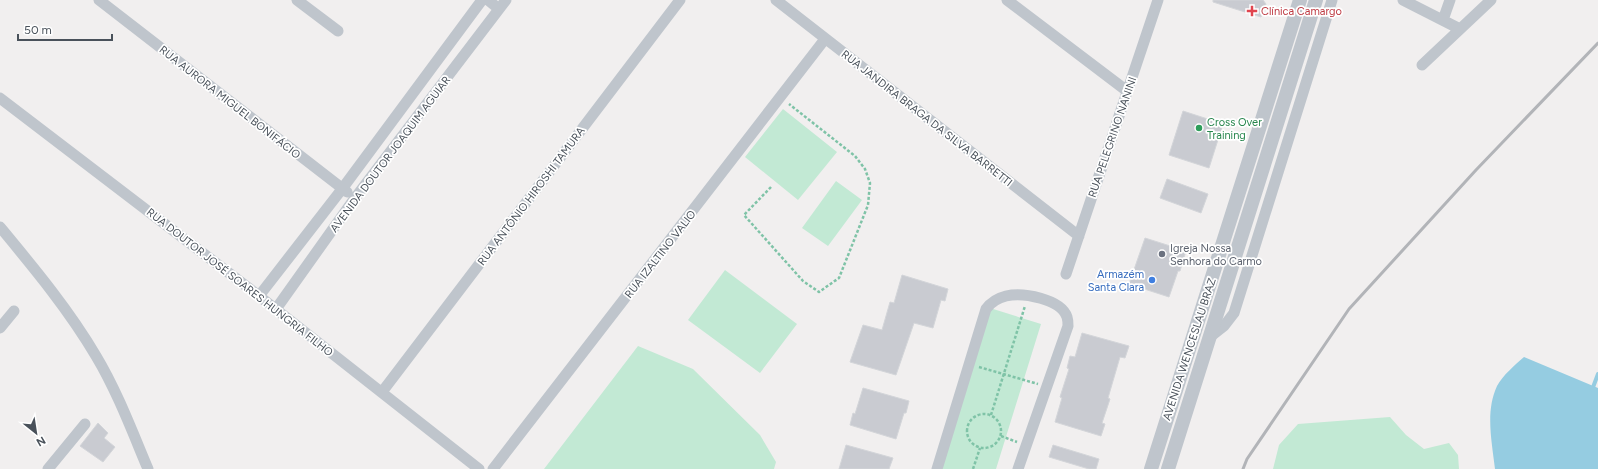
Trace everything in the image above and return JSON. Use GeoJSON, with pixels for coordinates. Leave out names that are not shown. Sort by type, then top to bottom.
{"type":"FeatureCollection","features":[{"type":"Feature","properties":{"kind":"street","name":"RUA AURORA MIGUEL BONIFÁCIO"},"geometry":{"type":"LineString","coordinates":[[99,0],[355,198]]}},
{"type":"Feature","properties":{"kind":"street"},"geometry":{"type":"LineString","coordinates":[[297,0],[338,31]]}},
{"type":"Feature","properties":{"kind":"street","name":"AVENIDA DOUTOR JOAQUIM AGUIAR"},"geometry":{"type":"LineString","coordinates":[[259,296],[342,189],[482,0]]}},
{"type":"Feature","properties":{"kind":"street"},"geometry":{"type":"LineString","coordinates":[[488,0],[503,4]]}},
{"type":"Feature","properties":{"kind":"street","name":"RUA ANTÔNIO HIROSHI TAMURA"},"geometry":{"type":"LineString","coordinates":[[382,392],[680,0]]}},
{"type":"Feature","properties":{"kind":"street","name":"RUA JANDIRA BRAGA DA SILVA BARRETTI"},"geometry":{"type":"LineString","coordinates":[[776,0],[1079,236]]}},
{"type":"Feature","properties":{"kind":"street"},"geometry":{"type":"LineString","coordinates":[[1007,0],[1127,91]]}},
{"type":"Feature","properties":{"kind":"street","name":"RUA PELEGRINO NANINI"},"geometry":{"type":"LineString","coordinates":[[1066,274],[1158,0]]}},
{"type":"Feature","properties":{"kind":"street","name":"AVENIDA WENCESLAU BRAZ"},"geometry":{"type":"LineString","coordinates":[[1151,469],[1300,0]]}},
{"type":"Feature","properties":{"kind":"street","name":"AVENIDA WENCESLAU BRAZ"},"geometry":{"type":"LineString","coordinates":[[1168,469],[1316,0]]}},
{"type":"Feature","properties":{"kind":"street"},"geometry":{"type":"LineString","coordinates":[[1311,15],[1328,0]]}},
{"type":"Feature","properties":{"kind":"street"},"geometry":{"type":"LineString","coordinates":[[1210,336],[1224,326],[1234,313],[1332,0]]}},
{"type":"Feature","properties":{"kind":"street"},"geometry":{"type":"LineString","coordinates":[[1403,0],[1460,29]]}},
{"type":"Feature","properties":{"kind":"street"},"geometry":{"type":"LineString","coordinates":[[1443,20],[1450,0]]}},
{"type":"Feature","properties":{"kind":"street"},"geometry":{"type":"LineString","coordinates":[[1422,65],[1491,0]]}},
{"type":"Feature","properties":{"kind":"street","name":"AVENIDA DOUTOR JOAQUIM AGUIAR"},"geometry":{"type":"LineString","coordinates":[[276,309],[355,198],[503,4]]}},
{"type":"Feature","properties":{"kind":"street","name":"RUA IZALTINO VALIO"},"geometry":{"type":"LineString","coordinates":[[493,469],[826,39]]}},
{"type":"Feature","properties":{"kind":"street","name":"RUA DOUTOR JOSÉ SOARES HUNGRIA FILHO"},"geometry":{"type":"LineString","coordinates":[[0,98],[276,309],[479,469]]}},
{"type":"Feature","properties":{"kind":"street"},"geometry":{"type":"LineString","coordinates":[[0,227],[38,273],[96,356],[125,413],[148,469]]}},
{"type":"Feature","properties":{"kind":"street"},"geometry":{"type":"LineString","coordinates":[[937,469],[986,309],[990,303],[1007,296],[1028,296],[1038,297],[1053,303],[1062,310],[1067,317],[1068,326],[1048,387],[1018,469]]}},
{"type":"Feature","properties":{"kind":"street"},"geometry":{"type":"LineString","coordinates":[[0,328],[14,311]]}},
{"type":"Feature","properties":{"kind":"street"},"geometry":{"type":"LineString","coordinates":[[1169,412],[1184,416]]}},
{"type":"Feature","properties":{"kind":"street"},"geometry":{"type":"LineString","coordinates":[[48,469],[85,424]]}},
{"type":"Feature","properties":{"kind":"path"},"geometry":{"type":"LineString","coordinates":[[771,187],[744,215],[803,281],[819,292],[839,278],[868,205],[870,183],[865,169],[855,156],[805,119],[781,98]]}},
{"type":"Feature","properties":{"kind":"path"},"geometry":{"type":"LineString","coordinates":[[991,415],[1028,296]]}},
{"type":"Feature","properties":{"kind":"path"},"geometry":{"type":"LineString","coordinates":[[969,364],[1048,387]]}},
{"type":"Feature","properties":{"kind":"path"},"geometry":{"type":"LineString","coordinates":[[980,414],[991,415],[999,421],[1002,431],[1001,436],[999,440],[991,447],[980,448],[971,442],[967,432],[968,426],[974,417],[980,414]]}},
{"type":"Feature","properties":{"kind":"path"},"geometry":{"type":"LineString","coordinates":[[1001,436],[1026,444]]}},
{"type":"Feature","properties":{"kind":"path"},"geometry":{"type":"LineString","coordinates":[[973,469],[980,448]]}},
{"type":"Feature","properties":{"kind":"green space"},"geometry":{"type":"Polygon","coordinates":[[[783,109],[837,152],[798,200],[745,157],[783,109]]]}},
{"type":"Feature","properties":{"kind":"green space"},"geometry":{"type":"Polygon","coordinates":[[[836,181],[862,200],[828,246],[802,228],[836,181]]]}},
{"type":"Feature","properties":{"kind":"green space"},"geometry":{"type":"Polygon","coordinates":[[[725,270],[797,324],[760,373],[688,320],[725,270]]]}},
{"type":"Feature","properties":{"kind":"green space"},"geometry":{"type":"Polygon","coordinates":[[[990,308],[1041,324],[996,469],[939,469],[990,308]]]}},
{"type":"Feature","properties":{"kind":"green space"},"geometry":{"type":"Polygon","coordinates":[[[638,346],[693,369],[760,435],[776,462],[774,469],[544,469],[638,346]]]}},
{"type":"Feature","properties":{"kind":"green space"},"geometry":{"type":"Polygon","coordinates":[[[1390,417],[1406,435],[1424,449],[1449,443],[1458,455],[1459,469],[1273,469],[1279,445],[1298,424],[1390,417]]]}},
{"type":"Feature","properties":{"kind":"water"},"geometry":{"type":"Polygon","coordinates":[[[1524,357],[1598,388],[1598,469],[1495,469],[1490,427],[1493,396],[1502,378],[1524,357]]]}},
{"type":"Feature","properties":{"kind":"building","name":"Clínica Camargo"},"geometry":{"type":"Polygon","coordinates":[[[1213,0],[1263,0],[1266,4],[1261,17],[1213,2],[1213,0]]]}},
{"type":"Feature","properties":{"kind":"building"},"geometry":{"type":"Polygon","coordinates":[[[1183,111],[1223,124],[1209,168],[1169,155],[1183,111]]]}},
{"type":"Feature","properties":{"kind":"building"},"geometry":{"type":"Polygon","coordinates":[[[1167,179],[1208,194],[1201,213],[1160,198],[1167,179]]]}},
{"type":"Feature","properties":{"kind":"building"},"geometry":{"type":"Polygon","coordinates":[[[1145,238],[1186,251],[1180,271],[1178,271],[1169,297],[1129,284],[1145,238]]]}},
{"type":"Feature","properties":{"kind":"building"},"geometry":{"type":"Polygon","coordinates":[[[902,275],[948,289],[945,301],[941,300],[933,328],[914,323],[896,375],[850,362],[863,325],[882,330],[890,302],[894,303],[902,275]]]}},
{"type":"Feature","properties":{"kind":"building"},"geometry":{"type":"Polygon","coordinates":[[[1082,333],[1129,346],[1125,358],[1120,357],[1108,398],[1110,399],[1102,423],[1105,424],[1101,436],[1055,422],[1062,398],[1060,397],[1069,369],[1067,368],[1070,356],[1075,357],[1082,333]]]}},
{"type":"Feature","properties":{"kind":"building"},"geometry":{"type":"Polygon","coordinates":[[[863,388],[909,401],[896,439],[850,425],[863,388]]]}},
{"type":"Feature","properties":{"kind":"building"},"geometry":{"type":"Polygon","coordinates":[[[98,423],[108,433],[104,438],[115,447],[103,462],[80,446],[98,423]]]}},
{"type":"Feature","properties":{"kind":"building"},"geometry":{"type":"Polygon","coordinates":[[[846,445],[893,458],[889,469],[839,469],[846,445]]]}},
{"type":"Feature","properties":{"kind":"building"},"geometry":{"type":"Polygon","coordinates":[[[1053,445],[1099,459],[1096,469],[1089,469],[1049,457],[1053,445]]]}},
{"type":"Feature","properties":{"kind":"waterway"},"geometry":{"type":"LineString","coordinates":[[1592,390],[1598,374]]}},
{"type":"Feature","properties":{"kind":"railway"},"geometry":{"type":"LineString","coordinates":[[1243,469],[1247,459],[1349,309],[1476,170],[1598,43]]}},
{"type":"Feature","properties":{"kind":"place","name":"Clínica Camargo"},"geometry":{"type":"Point","coordinates":[1252,11]}},
{"type":"Feature","properties":{"kind":"place","name":"Cross Over Training"},"geometry":{"type":"Point","coordinates":[1199,128]}},
{"type":"Feature","properties":{"kind":"place","name":"Igreja Nossa Senhora do Carmo"},"geometry":{"type":"Point","coordinates":[1162,254]}},
{"type":"Feature","properties":{"kind":"place","name":"Armazém Santa Clara"},"geometry":{"type":"Point","coordinates":[1152,280]}}]}
